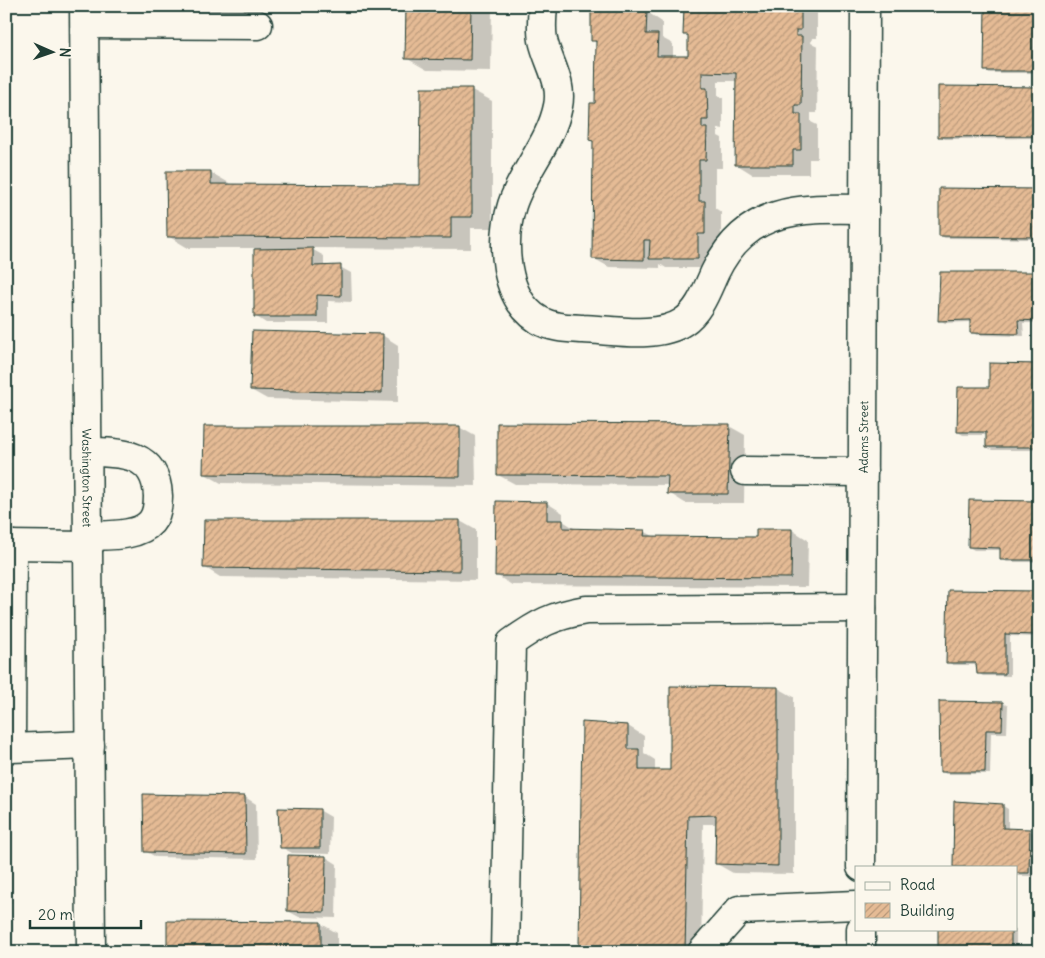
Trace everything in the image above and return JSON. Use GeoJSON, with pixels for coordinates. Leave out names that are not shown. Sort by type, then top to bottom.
{"type":"FeatureCollection","features":[{"type":"Feature","properties":{"kind":"street"},"geometry":{"type":"LineString","coordinates":[[543,6],[543,40],[558,84],[558,105],[551,128],[512,204],[507,231],[507,266],[514,288],[525,306],[539,320],[563,328],[661,332],[684,322],[698,307],[718,265],[736,240],[756,225],[780,213],[806,208],[864,209]]}},
{"type":"Feature","properties":{"kind":"street","name":"Adams Street"},"geometry":{"type":"LineString","coordinates":[[861,866],[865,6]]}},
{"type":"Feature","properties":{"kind":"street"},"geometry":{"type":"LineString","coordinates":[[85,15],[258,25]]}},
{"type":"Feature","properties":{"kind":"street","name":"Washington Street"},"geometry":{"type":"LineString","coordinates":[[85,15],[91,952]]}},
{"type":"Feature","properties":{"kind":"street"},"geometry":{"type":"LineString","coordinates":[[88,452],[118,452],[135,457],[151,469],[157,486],[158,506],[151,522],[126,534],[89,541],[9,545],[11,748],[90,745]]}},
{"type":"Feature","properties":{"kind":"street"},"geometry":{"type":"LineString","coordinates":[[745,471],[863,472]]}},
{"type":"Feature","properties":{"kind":"street"},"geometry":{"type":"LineString","coordinates":[[505,952],[511,643],[539,624],[557,616],[586,610],[862,608]]}},
{"type":"Feature","properties":{"kind":"street"},"geometry":{"type":"LineString","coordinates":[[702,952],[739,910],[855,905]]}},
{"type":"Feature","properties":{"kind":"street"},"geometry":{"type":"LineString","coordinates":[[860,952],[861,930]]}},
{"type":"Feature","properties":{"kind":"building"},"geometry":{"type":"Polygon","coordinates":[[[406,6],[471,6],[470,60],[405,59],[406,6]]]}},
{"type":"Feature","properties":{"kind":"building"},"geometry":{"type":"Polygon","coordinates":[[[684,6],[801,6],[801,30],[796,30],[796,36],[802,36],[801,105],[795,105],[795,114],[801,114],[801,150],[793,150],[793,165],[735,165],[736,73],[702,72],[702,88],[707,88],[708,120],[702,120],[702,128],[707,128],[706,160],[699,160],[699,201],[705,201],[705,234],[698,234],[698,259],[649,259],[650,240],[644,240],[644,260],[592,259],[593,141],[589,140],[590,103],[595,103],[596,41],[591,41],[591,7],[643,8],[643,11],[647,11],[646,34],[658,34],[657,56],[688,56],[688,35],[683,35],[684,6]]]}},
{"type":"Feature","properties":{"kind":"building"},"geometry":{"type":"Polygon","coordinates":[[[985,6],[1039,6],[1039,20],[1034,19],[1033,71],[984,71],[985,6]]]}},
{"type":"Feature","properties":{"kind":"building"},"geometry":{"type":"Polygon","coordinates":[[[938,86],[1039,87],[1039,136],[938,137],[938,86]]]}},
{"type":"Feature","properties":{"kind":"building"},"geometry":{"type":"Polygon","coordinates":[[[421,88],[472,88],[472,217],[451,217],[451,238],[167,237],[166,171],[211,171],[211,184],[420,185],[421,88]]]}},
{"type":"Feature","properties":{"kind":"building"},"geometry":{"type":"Polygon","coordinates":[[[939,188],[1039,189],[1039,237],[939,236],[939,188]]]}},
{"type":"Feature","properties":{"kind":"building"},"geometry":{"type":"Polygon","coordinates":[[[313,248],[313,266],[341,265],[341,296],[317,295],[317,317],[254,317],[254,249],[313,248]]]}},
{"type":"Feature","properties":{"kind":"building"},"geometry":{"type":"Polygon","coordinates":[[[940,272],[1039,272],[1039,321],[1018,320],[1019,334],[970,333],[970,320],[938,321],[940,272]]]}},
{"type":"Feature","properties":{"kind":"building"},"geometry":{"type":"Polygon","coordinates":[[[252,331],[383,334],[382,393],[250,390],[252,331]]]}},
{"type":"Feature","properties":{"kind":"building"},"geometry":{"type":"Polygon","coordinates":[[[989,363],[1039,364],[1039,432],[1036,432],[1035,447],[986,447],[986,432],[957,432],[958,387],[989,387],[989,363]]]}},
{"type":"Feature","properties":{"kind":"building"},"geometry":{"type":"Polygon","coordinates":[[[497,423],[730,424],[728,494],[667,494],[668,476],[497,475],[497,423]]]}},
{"type":"Feature","properties":{"kind":"building"},"geometry":{"type":"Polygon","coordinates":[[[204,426],[460,426],[460,477],[203,474],[204,426]]]}},
{"type":"Feature","properties":{"kind":"building"},"geometry":{"type":"Polygon","coordinates":[[[969,500],[1039,501],[1039,560],[1000,560],[1000,548],[968,547],[969,500]]]}},
{"type":"Feature","properties":{"kind":"building"},"geometry":{"type":"Polygon","coordinates":[[[496,501],[547,502],[547,520],[563,520],[563,528],[645,530],[644,536],[756,537],[756,529],[792,529],[791,578],[495,576],[496,501]]]}},
{"type":"Feature","properties":{"kind":"building"},"geometry":{"type":"Polygon","coordinates":[[[204,520],[460,520],[460,571],[203,568],[204,520]]]}},
{"type":"Feature","properties":{"kind":"building"},"geometry":{"type":"Polygon","coordinates":[[[948,590],[1038,591],[1037,635],[1005,634],[1005,674],[977,674],[976,663],[946,663],[948,590]]]}},
{"type":"Feature","properties":{"kind":"building"},"geometry":{"type":"Polygon","coordinates":[[[670,686],[778,687],[778,866],[715,864],[716,815],[688,816],[685,951],[579,948],[582,722],[628,725],[628,749],[639,749],[639,770],[670,770],[670,686]]]}},
{"type":"Feature","properties":{"kind":"building"},"geometry":{"type":"Polygon","coordinates":[[[939,701],[1003,702],[1002,730],[986,730],[985,772],[940,772],[939,701]]]}},
{"type":"Feature","properties":{"kind":"building"},"geometry":{"type":"Polygon","coordinates":[[[143,794],[245,796],[246,854],[144,852],[143,794]]]}},
{"type":"Feature","properties":{"kind":"building"},"geometry":{"type":"Polygon","coordinates":[[[954,801],[1003,804],[1003,828],[1030,829],[1029,873],[1018,873],[1018,866],[953,866],[954,801]]]}},
{"type":"Feature","properties":{"kind":"building"},"geometry":{"type":"Polygon","coordinates":[[[278,808],[320,809],[320,848],[280,848],[278,808]]]}},
{"type":"Feature","properties":{"kind":"building"},"geometry":{"type":"Polygon","coordinates":[[[288,855],[326,856],[325,912],[287,911],[288,855]]]}},
{"type":"Feature","properties":{"kind":"building"},"geometry":{"type":"Polygon","coordinates":[[[167,921],[321,922],[321,952],[167,952],[167,921]]]}},
{"type":"Feature","properties":{"kind":"building"},"geometry":{"type":"Polygon","coordinates":[[[938,930],[1011,930],[1011,952],[938,952],[938,930]]]}}]}
